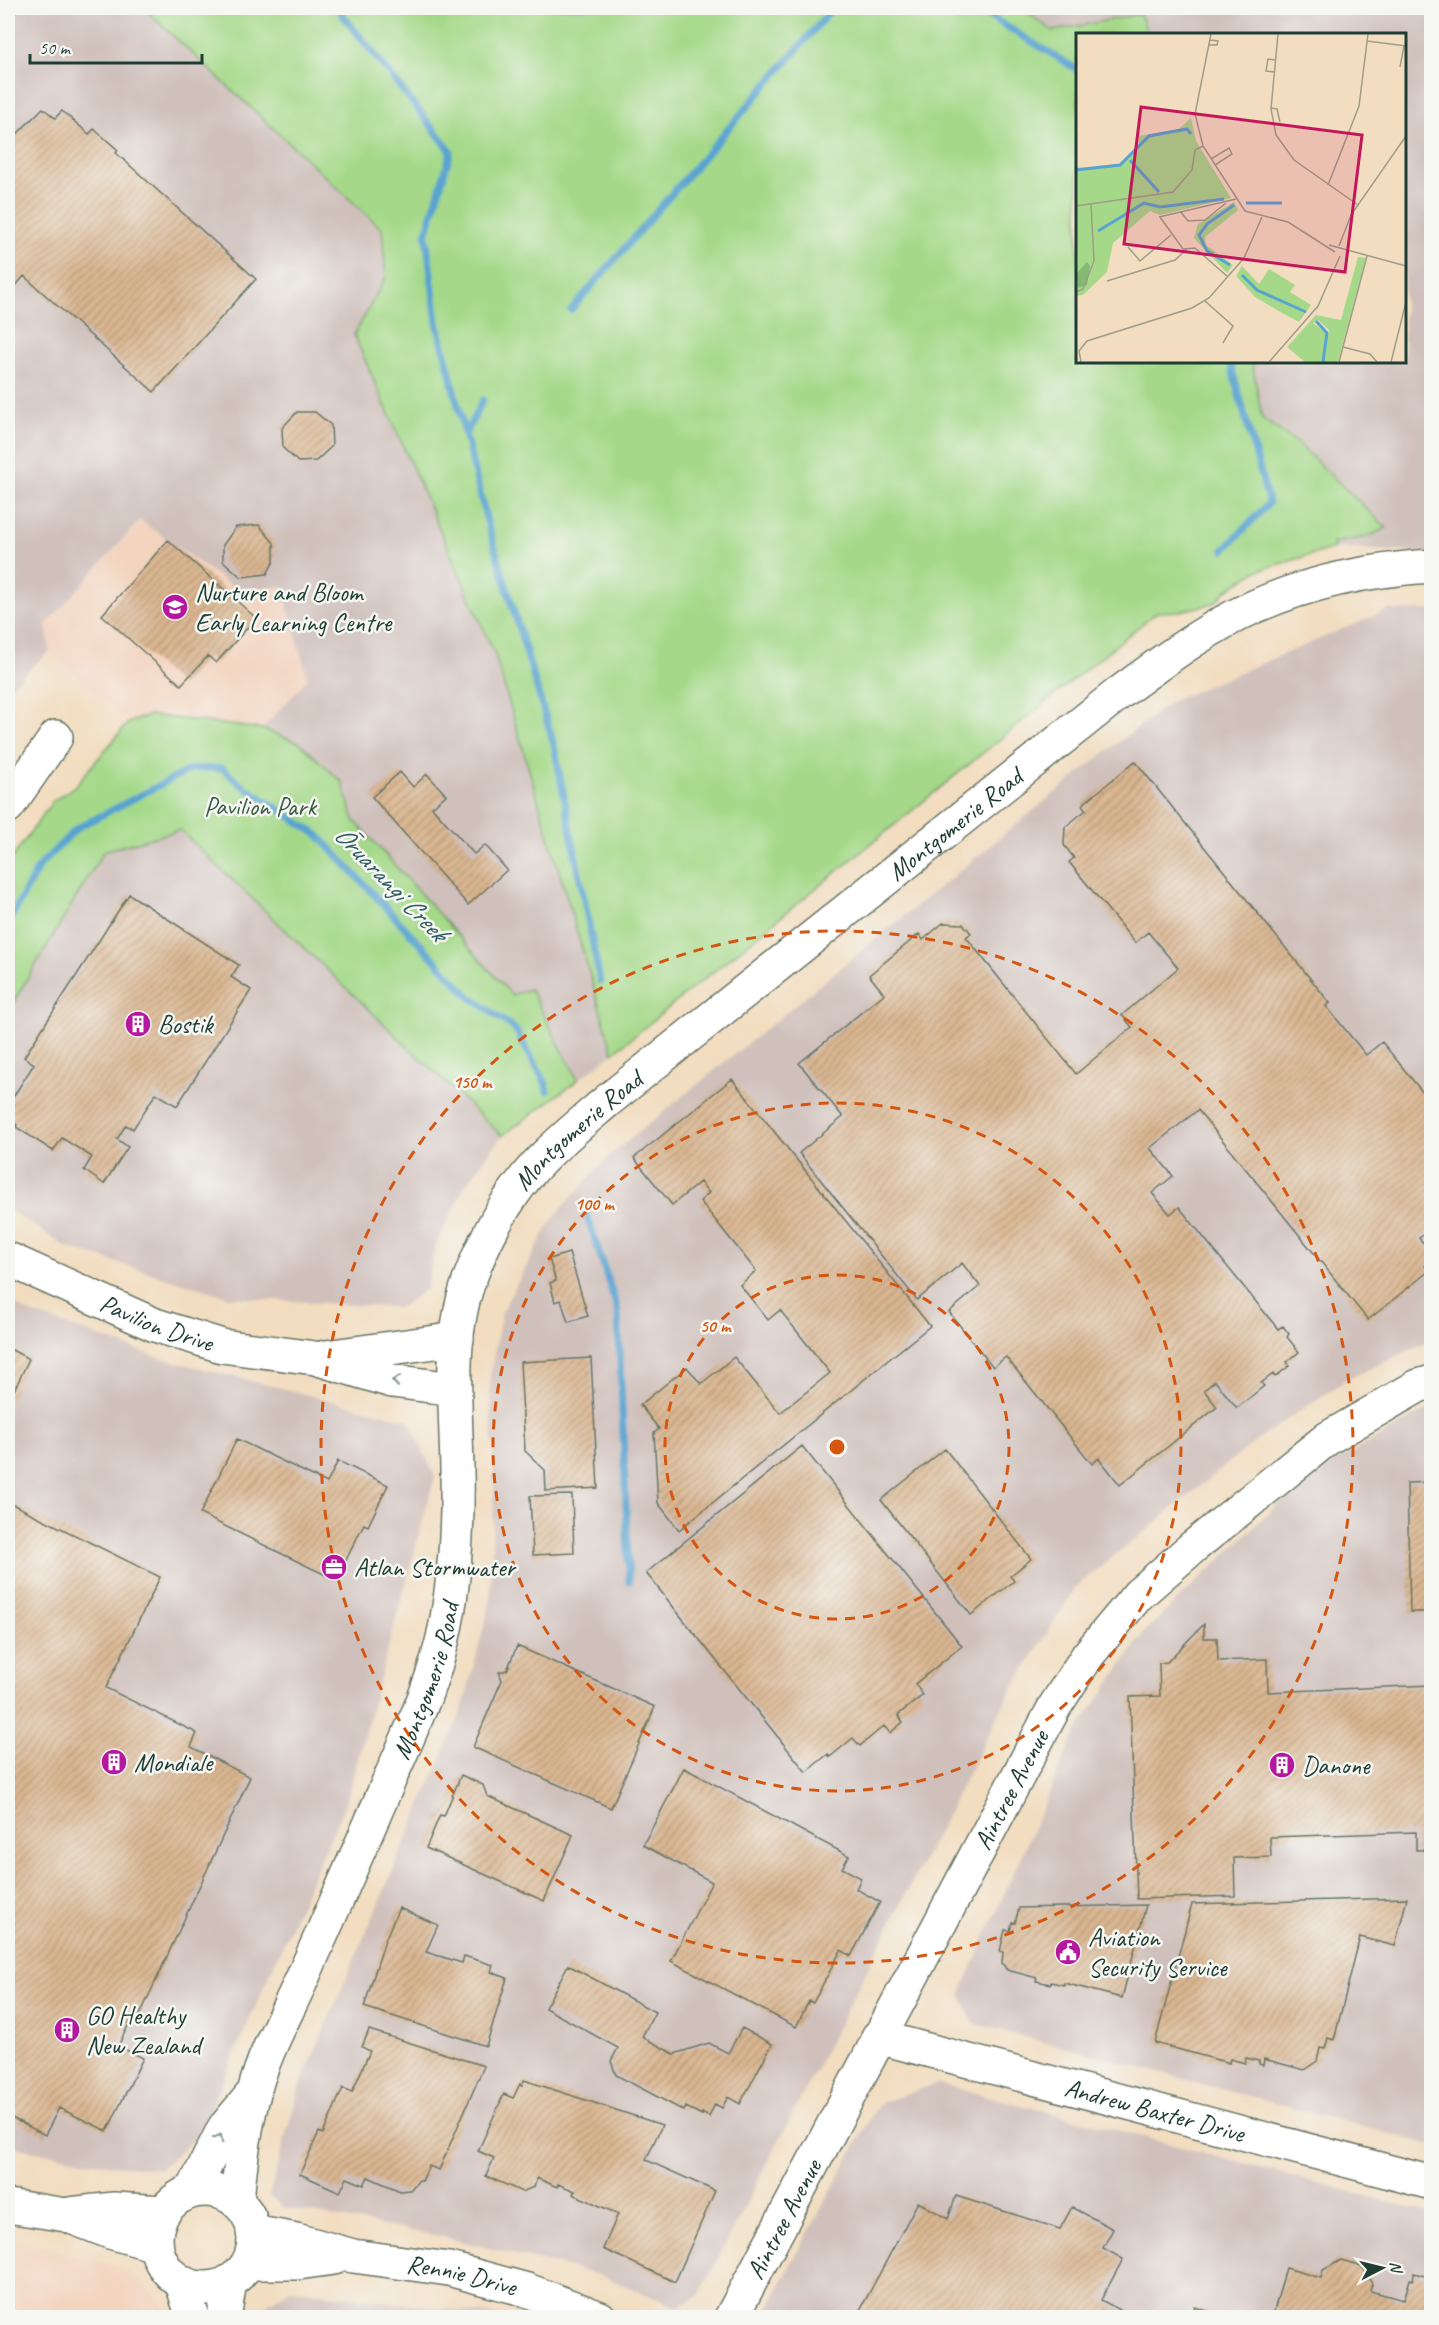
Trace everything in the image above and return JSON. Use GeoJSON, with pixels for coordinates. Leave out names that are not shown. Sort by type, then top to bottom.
{"type":"FeatureCollection","features":[{"type":"Feature","properties":{"kind":"street","name":"Montgomerie Road"},"geometry":{"type":"LineString","coordinates":[[237,2202],[244,2140],[260,2074],[423,1701],[435,1668],[446,1626],[456,1558],[457,1478],[454,1389],[462,1299],[486,1241],[502,1212],[543,1158],[607,1101],[1118,694],[1176,652],[1239,614],[1306,588],[1366,573],[1431,566]]}},
{"type":"Feature","properties":{"kind":"street"},"geometry":{"type":"LineString","coordinates":[[8,806],[56,737]]}},
{"type":"Feature","properties":{"kind":"street","name":"Pavilion Drive"},"geometry":{"type":"LineString","coordinates":[[8,1259],[155,1325],[222,1346],[315,1358],[392,1381],[454,1389]]}},
{"type":"Feature","properties":{"kind":"street","name":"Pavilion Drive"},"geometry":{"type":"LineString","coordinates":[[315,1358],[457,1339]]}},
{"type":"Feature","properties":{"kind":"street","name":"Aintree Avenue"},"geometry":{"type":"LineString","coordinates":[[731,2318],[1055,1706],[1088,1655],[1138,1595],[1193,1547],[1328,1438],[1418,1386],[1431,1382]]}},
{"type":"Feature","properties":{"kind":"street","name":"Andrew Baxter Drive"},"geometry":{"type":"LineString","coordinates":[[878,2037],[1431,2183]]}},
{"type":"Feature","properties":{"kind":"street","name":"Montgomerie Road"},"geometry":{"type":"LineString","coordinates":[[193,2190],[224,2128],[255,2091]]}},
{"type":"Feature","properties":{"kind":"street"},"geometry":{"type":"LineString","coordinates":[[224,2318],[243,2259],[248,2216],[237,2202],[224,2193],[209,2189],[193,2190],[176,2198],[163,2212],[156,2228],[156,2245],[160,2260],[169,2273],[182,2283],[198,2288],[214,2287],[243,2259]]}},
{"type":"Feature","properties":{"kind":"street"},"geometry":{"type":"LineString","coordinates":[[8,2206],[66,2215],[110,2232],[156,2245]]}},
{"type":"Feature","properties":{"kind":"street"},"geometry":{"type":"LineString","coordinates":[[66,2215],[114,2209],[163,2212]]}},
{"type":"Feature","properties":{"kind":"street","name":"Rennie Drive"},"geometry":{"type":"LineString","coordinates":[[243,2259],[296,2240],[353,2256],[449,2270],[527,2290],[600,2318]]}},
{"type":"Feature","properties":{"kind":"street"},"geometry":{"type":"LineString","coordinates":[[182,2283],[193,2318]]}},
{"type":"Feature","properties":{"kind":"shaded area"},"geometry":{"type":"Polygon","coordinates":[[[8,8],[143,8],[382,229],[386,277],[354,335],[495,655],[613,1053],[578,1080],[530,989],[512,995],[354,819],[300,743],[262,729],[308,679],[282,586],[236,589],[140,520],[46,625],[50,651],[8,689],[8,8]]]}},
{"type":"Feature","properties":{"kind":"shaded area"},"geometry":{"type":"Polygon","coordinates":[[[1021,8],[1431,8],[1431,553],[1335,548],[1269,459],[1252,363],[1406,363],[1406,33],[1148,33],[1140,14],[1053,31],[1021,8]]]}},
{"type":"Feature","properties":{"kind":"shaded area","name":"Nurture and Bloom Early Learning Centre"},"geometry":{"type":"Polygon","coordinates":[[[141,520],[236,588],[282,586],[308,679],[262,729],[150,715],[128,723],[50,651],[45,625],[141,520]]]}},
{"type":"Feature","properties":{"kind":"shaded area"},"geometry":{"type":"Polygon","coordinates":[[[1388,610],[1431,610],[1431,1340],[1346,1380],[1257,1440],[1076,1587],[1009,1694],[699,2296],[677,2307],[599,2275],[439,2236],[285,2208],[269,2196],[299,2088],[462,1710],[490,1604],[494,1489],[490,1376],[502,1311],[553,1218],[606,1159],[1098,758],[1172,701],[1388,610]]]}},
{"type":"Feature","properties":{"kind":"shaded area"},"geometry":{"type":"Polygon","coordinates":[[[180,830],[502,1136],[465,1186],[436,1244],[426,1289],[399,1308],[229,1297],[66,1247],[8,1209],[8,1011],[104,850],[180,830]]]}},
{"type":"Feature","properties":{"kind":"shaded area"},"geometry":{"type":"Polygon","coordinates":[[[8,1300],[26,1311],[160,1358],[408,1420],[435,1476],[346,1802],[199,2134],[161,2169],[111,2165],[8,2146],[8,1300]]]}},
{"type":"Feature","properties":{"kind":"shaded area"},"geometry":{"type":"Polygon","coordinates":[[[1431,1407],[1431,2145],[973,2023],[960,1994],[1076,1732],[1146,1630],[1304,1479],[1431,1407]]]}},
{"type":"Feature","properties":{"kind":"shaded area"},"geometry":{"type":"Polygon","coordinates":[[[938,2083],[1431,2213],[1431,2317],[762,2318],[878,2104],[938,2083]]]}},
{"type":"Feature","properties":{"kind":"shaded area"},"geometry":{"type":"Polygon","coordinates":[[[8,2238],[119,2267],[140,2279],[171,2317],[8,2317],[8,2238]]]}},
{"type":"Feature","properties":{"kind":"shaded area"},"geometry":{"type":"Polygon","coordinates":[[[291,2289],[505,2317],[265,2317],[266,2305],[291,2289]]]}},
{"type":"Feature","properties":{"kind":"green space"},"geometry":{"type":"Polygon","coordinates":[[[143,8],[1021,8],[1053,31],[1140,14],[1148,33],[1076,33],[1076,363],[1252,363],[1262,418],[1298,444],[1387,528],[1367,537],[1332,543],[1335,548],[1256,571],[1227,590],[1215,603],[1181,611],[1157,612],[613,1053],[495,655],[354,335],[386,277],[382,229],[143,8]]]}},
{"type":"Feature","properties":{"kind":"green space","name":"Pavilion Park"},"geometry":{"type":"Polygon","coordinates":[[[150,715],[262,729],[300,743],[342,782],[354,820],[512,995],[530,989],[578,1080],[502,1136],[180,830],[104,851],[8,1011],[8,864],[52,802],[76,785],[128,723],[150,715]]]}},
{"type":"Feature","properties":{"kind":"building"},"geometry":{"type":"Polygon","coordinates":[[[43,108],[55,118],[62,111],[89,134],[94,129],[118,150],[116,153],[256,279],[154,392],[24,276],[8,295],[8,148],[13,138],[43,108]]]}},
{"type":"Feature","properties":{"kind":"building"},"geometry":{"type":"Polygon","coordinates":[[[297,412],[315,412],[331,425],[332,446],[316,461],[298,462],[283,448],[282,428],[297,412]]]}},
{"type":"Feature","properties":{"kind":"building"},"geometry":{"type":"Polygon","coordinates":[[[259,525],[274,543],[274,561],[267,574],[241,577],[223,561],[223,545],[236,527],[259,525]]]}},
{"type":"Feature","properties":{"kind":"building"},"geometry":{"type":"Polygon","coordinates":[[[168,540],[256,618],[216,663],[208,656],[181,685],[102,615],[168,540]]]}},
{"type":"Feature","properties":{"kind":"building"},"geometry":{"type":"Polygon","coordinates":[[[1135,761],[1330,1003],[1326,1006],[1366,1055],[1382,1042],[1432,1104],[1432,1228],[1419,1238],[1432,1253],[1432,1260],[1425,1266],[1429,1271],[1368,1320],[1198,1110],[1150,1148],[1173,1176],[1152,1193],[1170,1214],[1179,1207],[1278,1329],[1283,1326],[1289,1334],[1287,1337],[1299,1352],[1287,1362],[1289,1366],[1275,1377],[1273,1374],[1261,1383],[1264,1386],[1237,1408],[1215,1381],[1204,1390],[1217,1407],[1120,1485],[1099,1458],[1092,1464],[1006,1357],[993,1367],[949,1312],[980,1286],[962,1263],[917,1300],[799,1153],[843,1117],[799,1063],[884,994],[869,975],[919,934],[923,940],[943,923],[963,924],[971,933],[966,937],[1076,1074],[1132,1027],[1122,1015],[1178,968],[1148,932],[1135,943],[1069,862],[1074,858],[1064,845],[1065,827],[1086,810],[1082,805],[1135,761]]]}},
{"type":"Feature","properties":{"kind":"building"},"geometry":{"type":"Polygon","coordinates":[[[400,772],[413,787],[427,774],[446,795],[432,807],[474,854],[485,845],[507,870],[468,905],[372,797],[400,772]]]}},
{"type":"Feature","properties":{"kind":"building","name":"Bostik"},"geometry":{"type":"Polygon","coordinates":[[[129,894],[239,965],[231,977],[251,990],[177,1106],[156,1093],[133,1129],[126,1125],[117,1139],[128,1147],[104,1184],[84,1170],[92,1157],[62,1138],[53,1151],[16,1127],[17,1125],[8,1118],[8,1105],[34,1064],[24,1057],[129,894]]]}},
{"type":"Feature","properties":{"kind":"building"},"geometry":{"type":"Polygon","coordinates":[[[732,1079],[930,1326],[679,1530],[658,1503],[654,1433],[659,1429],[640,1405],[687,1367],[701,1384],[734,1357],[780,1413],[830,1373],[780,1310],[768,1320],[740,1285],[756,1271],[700,1201],[709,1193],[700,1182],[672,1205],[634,1158],[732,1079]]]}},
{"type":"Feature","properties":{"kind":"building"},"geometry":{"type":"Polygon","coordinates":[[[569,1253],[588,1316],[568,1322],[561,1300],[555,1302],[550,1283],[556,1281],[549,1259],[569,1253]]]}},
{"type":"Feature","properties":{"kind":"building"},"geometry":{"type":"Polygon","coordinates":[[[8,1348],[29,1359],[8,1403],[8,1348]]]}},
{"type":"Feature","properties":{"kind":"building"},"geometry":{"type":"Polygon","coordinates":[[[591,1358],[598,1488],[546,1491],[545,1470],[525,1451],[520,1362],[591,1358]]]}},
{"type":"Feature","properties":{"kind":"building"},"geometry":{"type":"Polygon","coordinates":[[[237,1439],[327,1483],[338,1461],[388,1485],[368,1526],[364,1524],[336,1580],[200,1514],[237,1439]]]}},
{"type":"Feature","properties":{"kind":"building"},"geometry":{"type":"Polygon","coordinates":[[[802,1446],[962,1646],[915,1684],[923,1695],[898,1715],[903,1722],[890,1733],[884,1726],[860,1746],[853,1738],[830,1757],[828,1754],[806,1772],[646,1573],[802,1446]]]}},
{"type":"Feature","properties":{"kind":"building"},"geometry":{"type":"Polygon","coordinates":[[[945,1449],[1031,1559],[1010,1576],[1014,1581],[971,1615],[881,1500],[945,1449]]]}},
{"type":"Feature","properties":{"kind":"building"},"geometry":{"type":"Polygon","coordinates":[[[1432,1482],[1432,1612],[1410,1612],[1407,1483],[1432,1482]]]}},
{"type":"Feature","properties":{"kind":"building"},"geometry":{"type":"Polygon","coordinates":[[[572,1495],[574,1553],[533,1555],[530,1496],[572,1495]]]}},
{"type":"Feature","properties":{"kind":"building","name":"Mondiale"},"geometry":{"type":"Polygon","coordinates":[[[8,1502],[160,1577],[106,1688],[197,1733],[191,1747],[250,1777],[139,2017],[134,2014],[118,2046],[143,2058],[107,2131],[59,2108],[45,2135],[8,2116],[8,1502]]]}},
{"type":"Feature","properties":{"kind":"building","name":"Danone"},"geometry":{"type":"Polygon","coordinates":[[[1204,1624],[1204,1638],[1217,1638],[1218,1661],[1267,1659],[1268,1692],[1432,1685],[1432,1850],[1416,1850],[1416,1832],[1270,1837],[1271,1857],[1234,1858],[1235,1896],[1137,1899],[1130,1697],[1160,1696],[1159,1663],[1167,1662],[1204,1624]]]}},
{"type":"Feature","properties":{"kind":"building"},"geometry":{"type":"Polygon","coordinates":[[[517,1646],[655,1707],[611,1808],[473,1747],[502,1680],[499,1672],[507,1670],[517,1646]]]}},
{"type":"Feature","properties":{"kind":"building"},"geometry":{"type":"Polygon","coordinates":[[[684,1768],[849,1856],[842,1868],[861,1878],[856,1889],[880,1902],[851,1956],[841,1950],[813,2003],[809,2001],[796,2027],[671,1961],[712,1882],[643,1845],[684,1768]]]}},
{"type":"Feature","properties":{"kind":"building"},"geometry":{"type":"Polygon","coordinates":[[[461,1775],[483,1785],[487,1796],[573,1835],[544,1901],[426,1848],[440,1815],[444,1816],[461,1775]]]}},
{"type":"Feature","properties":{"kind":"building"},"geometry":{"type":"Polygon","coordinates":[[[1407,1898],[1395,1946],[1360,1937],[1334,2040],[1328,2038],[1325,2049],[1320,2048],[1317,2061],[1304,2070],[1264,2059],[1263,2065],[1259,2064],[1259,2061],[1246,2058],[1245,2063],[1230,2059],[1229,2063],[1155,2043],[1192,1904],[1407,1898]]]}},
{"type":"Feature","properties":{"kind":"building","name":"Aviation Security Service"},"geometry":{"type":"Polygon","coordinates":[[[1146,1905],[1122,1998],[1064,1983],[1064,1985],[1036,1981],[1037,1978],[1007,1970],[1002,1963],[1003,1952],[1000,1951],[1005,1930],[1010,1931],[1019,1908],[1146,1905]]]}},
{"type":"Feature","properties":{"kind":"building"},"geometry":{"type":"Polygon","coordinates":[[[399,1908],[438,1925],[426,1952],[462,1963],[464,1956],[493,1965],[491,1972],[507,1978],[486,2046],[364,2007],[385,1940],[399,1908]]]}},
{"type":"Feature","properties":{"kind":"building"},"geometry":{"type":"Polygon","coordinates":[[[568,1965],[655,2012],[642,2037],[674,2054],[709,2043],[728,2053],[742,2028],[772,2044],[740,2104],[728,2097],[722,2108],[715,2104],[709,2117],[686,2107],[684,2111],[616,2075],[611,2061],[618,2048],[545,2008],[568,1965]]]}},
{"type":"Feature","properties":{"kind":"building"},"geometry":{"type":"Polygon","coordinates":[[[369,2030],[484,2066],[439,2170],[429,2166],[422,2181],[419,2180],[410,2190],[400,2191],[368,2177],[364,2185],[347,2178],[340,2192],[300,2174],[319,2132],[323,2134],[343,2088],[352,2092],[370,2051],[362,2047],[369,2030]]]}},
{"type":"Feature","properties":{"kind":"building"},"geometry":{"type":"Polygon","coordinates":[[[524,2080],[662,2125],[646,2160],[715,2191],[675,2282],[603,2249],[618,2214],[573,2194],[575,2191],[558,2184],[557,2187],[537,2178],[534,2187],[522,2192],[486,2176],[494,2158],[478,2151],[504,2094],[513,2098],[524,2080]]]}},
{"type":"Feature","properties":{"kind":"building"},"geometry":{"type":"Polygon","coordinates":[[[956,2196],[1060,2229],[1072,2207],[1113,2229],[1103,2248],[1123,2259],[1101,2300],[1134,2318],[874,2318],[860,2310],[918,2202],[948,2219],[956,2196]]]}},
{"type":"Feature","properties":{"kind":"building"},"geometry":{"type":"Polygon","coordinates":[[[1341,2260],[1362,2266],[1372,2284],[1370,2291],[1404,2300],[1414,2273],[1432,2278],[1432,2318],[1272,2318],[1286,2268],[1321,2278],[1323,2270],[1341,2260]]]}},
{"type":"Feature","properties":{"kind":"building"},"geometry":{"type":"Polygon","coordinates":[[[1195,2307],[1227,2317],[1227,2318],[1190,2318],[1195,2307]]]}},
{"type":"Feature","properties":{"kind":"waterway"},"geometry":{"type":"LineString","coordinates":[[337,8],[451,151],[426,235],[437,322],[488,525],[554,745],[600,981]]}},
{"type":"Feature","properties":{"kind":"waterway"},"geometry":{"type":"LineString","coordinates":[[571,310],[833,8]]}},
{"type":"Feature","properties":{"kind":"waterway"},"geometry":{"type":"LineString","coordinates":[[976,8],[1076,69]]}},
{"type":"Feature","properties":{"kind":"waterway"},"geometry":{"type":"LineString","coordinates":[[1224,550],[1269,503],[1230,363]]}},
{"type":"Feature","properties":{"kind":"waterway"},"geometry":{"type":"LineString","coordinates":[[466,433],[483,400]]}},
{"type":"Feature","properties":{"kind":"waterway","name":"Ōruarangi Creek"},"geometry":{"type":"LineString","coordinates":[[8,923],[39,866],[77,828],[191,769],[222,768],[240,784],[318,835],[469,996],[515,1029],[546,1084],[547,1091]]}},
{"type":"Feature","properties":{"kind":"waterway"},"geometry":{"type":"LineString","coordinates":[[584,1206],[618,1311],[629,1581]]}},
{"type":"Feature","properties":{"kind":"place","name":"Nurture and Bloom Early Learning Centre"},"geometry":{"type":"Point","coordinates":[175,607]}},
{"type":"Feature","properties":{"kind":"place","name":"Bostik"},"geometry":{"type":"Point","coordinates":[138,1024]}},
{"type":"Feature","properties":{"kind":"place","name":"Atlan Stormwater"},"geometry":{"type":"Point","coordinates":[334,1567]}},
{"type":"Feature","properties":{"kind":"place","name":"Mondiale"},"geometry":{"type":"Point","coordinates":[114,1762]}},
{"type":"Feature","properties":{"kind":"place","name":"Danone"},"geometry":{"type":"Point","coordinates":[1282,1765]}},
{"type":"Feature","properties":{"kind":"place","name":"Aviation Security Service"},"geometry":{"type":"Point","coordinates":[1068,1952]}},
{"type":"Feature","properties":{"kind":"place","name":"GO Healthy New Zealand"},"geometry":{"type":"Point","coordinates":[67,2030]}}]}
